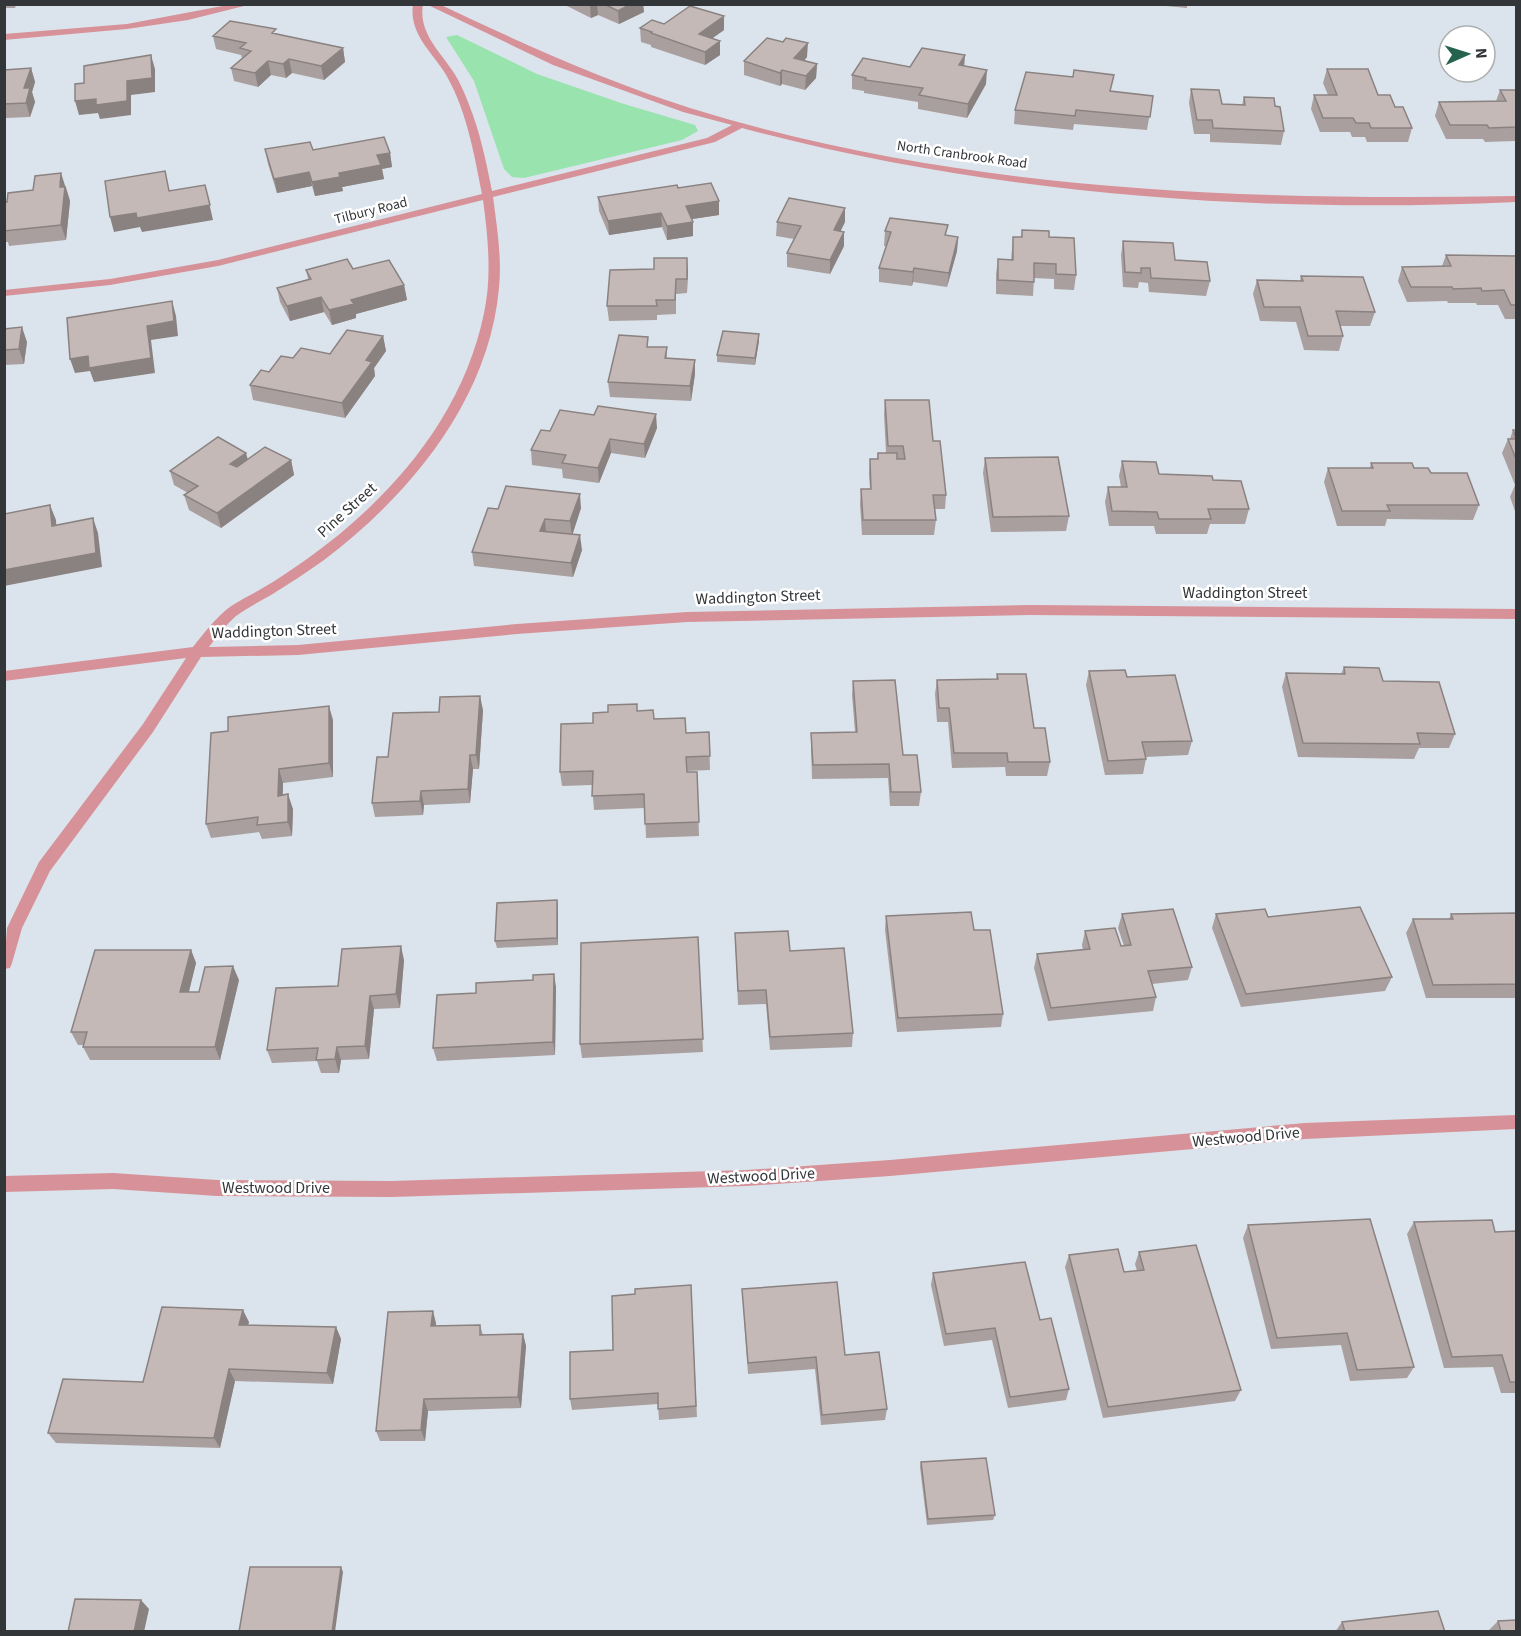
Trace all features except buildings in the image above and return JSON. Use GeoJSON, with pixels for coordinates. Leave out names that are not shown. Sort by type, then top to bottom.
{"type":"FeatureCollection","features":[{"type":"Feature","properties":{"kind":"street"},"geometry":{"type":"LineString","coordinates":[[4,37],[98,31],[187,17],[248,4]]}},
{"type":"Feature","properties":{"kind":"street","name":"Pine Street"},"geometry":{"type":"LineString","coordinates":[[4,963],[22,907],[43,866],[148,727],[196,652],[234,611],[314,561],[349,535],[382,505],[412,471],[462,397],[483,342],[493,293],[494,237],[487,196],[465,109],[453,79],[417,20],[418,4]]}},
{"type":"Feature","properties":{"kind":"street","name":"North Cranbrook Road"},"geometry":{"type":"LineString","coordinates":[[430,4],[552,63],[649,100],[810,144],[912,164],[1085,187],[1289,200],[1516,199]]}},
{"type":"Feature","properties":{"kind":"street","name":"Tilbury Road"},"geometry":{"type":"LineString","coordinates":[[4,293],[110,282],[218,263],[711,140],[738,126]]}},
{"type":"Feature","properties":{"kind":"street","name":"Waddington Street"},"geometry":{"type":"LineString","coordinates":[[4,676],[196,652],[298,650],[517,629],[745,615],[1031,610],[1516,614]]}},
{"type":"Feature","properties":{"kind":"street","name":"Westwood Drive"},"geometry":{"type":"LineString","coordinates":[[4,1184],[113,1181],[217,1188],[392,1189],[667,1181],[901,1167],[1305,1131],[1516,1122]]}},
{"type":"Feature","properties":{"kind":"green space"},"geometry":{"type":"Polygon","coordinates":[[[457,35],[537,74],[624,104],[695,125],[698,131],[682,140],[524,178],[512,177],[504,169],[474,81],[446,37],[457,35]]]}}]}
